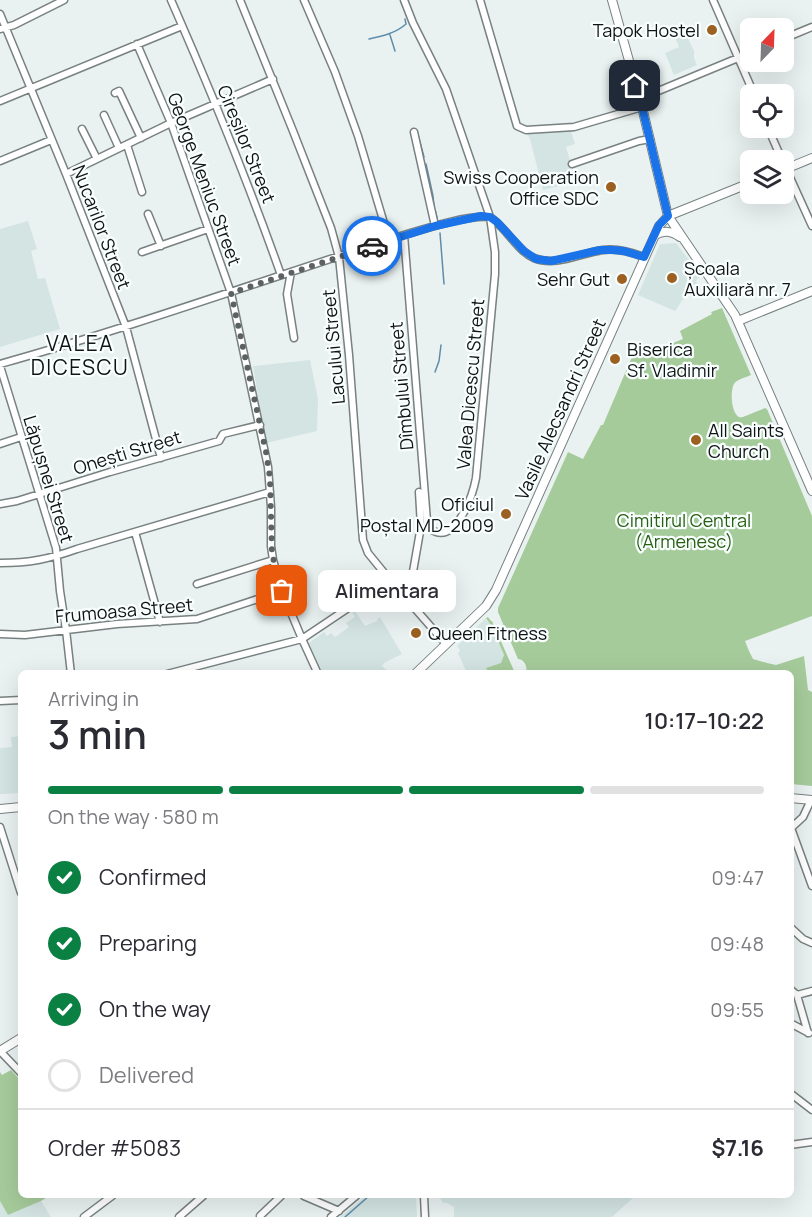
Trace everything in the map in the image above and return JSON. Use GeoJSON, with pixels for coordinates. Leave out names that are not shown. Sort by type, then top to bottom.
{"type":"FeatureCollection","features":[{"type":"Feature","properties":{"kind":"main road"},"geometry":{"type":"LineString","coordinates":[[612,0],[642,107],[668,216],[738,321],[811,487]]}},
{"type":"Feature","properties":{"kind":"main road"},"geometry":{"type":"LineString","coordinates":[[794,162],[812,158]]}},
{"type":"Feature","properties":{"kind":"main road"},"geometry":{"type":"LineString","coordinates":[[668,216],[740,187]]}},
{"type":"Feature","properties":{"kind":"main road","name":"Vasile Alecsandri Street"},"geometry":{"type":"LineString","coordinates":[[420,670],[486,606],[496,590],[644,257],[659,225],[668,216]]}},
{"type":"Feature","properties":{"kind":"main road"},"geometry":{"type":"LineString","coordinates":[[654,236],[668,231],[683,239]]}},
{"type":"Feature","properties":{"kind":"main road"},"geometry":{"type":"LineString","coordinates":[[738,321],[812,291]]}},
{"type":"Feature","properties":{"kind":"main road"},"geometry":{"type":"LineString","coordinates":[[794,798],[812,800]]}},
{"type":"Feature","properties":{"kind":"main road"},"geometry":{"type":"LineString","coordinates":[[0,809],[18,807]]}},
{"type":"Feature","properties":{"kind":"main road"},"geometry":{"type":"LineString","coordinates":[[0,1051],[18,1040]]}},
{"type":"Feature","properties":{"kind":"street"},"geometry":{"type":"LineString","coordinates":[[3,28],[14,25],[64,0]]}},
{"type":"Feature","properties":{"kind":"street","name":"Cireșilor Street"},"geometry":{"type":"LineString","coordinates":[[171,0],[216,103],[281,275]]}},
{"type":"Feature","properties":{"kind":"street","name":"Lacului Street"},"geometry":{"type":"LineString","coordinates":[[240,0],[273,79],[339,257],[363,540],[368,553],[446,644]]}},
{"type":"Feature","properties":{"kind":"street"},"geometry":{"type":"LineString","coordinates":[[304,0],[335,72],[389,240]]}},
{"type":"Feature","properties":{"kind":"street","name":"Valea Dicescu Street"},"geometry":{"type":"LineString","coordinates":[[404,0],[446,89],[490,217],[495,252],[495,274],[476,478],[471,497],[458,521],[446,532],[433,532]]}},
{"type":"Feature","properties":{"kind":"street"},"geometry":{"type":"LineString","coordinates":[[480,0],[519,128],[526,130],[573,128],[642,107]]}},
{"type":"Feature","properties":{"kind":"street"},"geometry":{"type":"LineString","coordinates":[[713,0],[750,84]]}},
{"type":"Feature","properties":{"kind":"street","name":"Nucarilor Street"},"geometry":{"type":"LineString","coordinates":[[0,14],[3,28],[66,174],[126,327],[161,458]]}},
{"type":"Feature","properties":{"kind":"street"},"geometry":{"type":"LineString","coordinates":[[0,101],[182,26]]}},
{"type":"Feature","properties":{"kind":"street"},"geometry":{"type":"LineString","coordinates":[[794,34],[812,27]]}},
{"type":"Feature","properties":{"kind":"street","name":"George Meniuc Street"},"geometry":{"type":"LineString","coordinates":[[137,44],[171,123],[231,293],[268,467],[273,560],[282,591],[316,670]]}},
{"type":"Feature","properties":{"kind":"street"},"geometry":{"type":"LineString","coordinates":[[639,99],[738,58]]}},
{"type":"Feature","properties":{"kind":"street"},"geometry":{"type":"LineString","coordinates":[[66,174],[171,123],[273,79]]}},
{"type":"Feature","properties":{"kind":"street"},"geometry":{"type":"LineString","coordinates":[[116,93],[119,92],[141,138]]}},
{"type":"Feature","properties":{"kind":"street"},"geometry":{"type":"LineString","coordinates":[[104,115],[119,148]]}},
{"type":"Feature","properties":{"kind":"street"},"geometry":{"type":"LineString","coordinates":[[82,129],[97,159]]}},
{"type":"Feature","properties":{"kind":"street"},"geometry":{"type":"LineString","coordinates":[[414,132],[435,226]]}},
{"type":"Feature","properties":{"kind":"street"},"geometry":{"type":"LineString","coordinates":[[572,164],[650,139]]}},
{"type":"Feature","properties":{"kind":"street"},"geometry":{"type":"LineString","coordinates":[[0,161],[51,140]]}},
{"type":"Feature","properties":{"kind":"street"},"geometry":{"type":"LineString","coordinates":[[127,145],[142,192]]}},
{"type":"Feature","properties":{"kind":"street"},"geometry":{"type":"LineString","coordinates":[[794,187],[812,226]]}},
{"type":"Feature","properties":{"kind":"street"},"geometry":{"type":"LineString","coordinates":[[148,214],[160,246]]}},
{"type":"Feature","properties":{"kind":"street"},"geometry":{"type":"LineString","coordinates":[[0,365],[126,327],[404,235],[481,216],[490,217],[497,222],[524,251],[536,259],[551,261],[600,250],[624,251],[644,257]]}},
{"type":"Feature","properties":{"kind":"street"},"geometry":{"type":"LineString","coordinates":[[142,252],[208,230]]}},
{"type":"Feature","properties":{"kind":"street","name":"Dîmbului Street"},"geometry":{"type":"LineString","coordinates":[[404,235],[427,521],[433,532]]}},
{"type":"Feature","properties":{"kind":"street"},"geometry":{"type":"LineString","coordinates":[[291,272],[287,294],[294,338]]}},
{"type":"Feature","properties":{"kind":"street","name":"Lăpușnei Street"},"geometry":{"type":"LineString","coordinates":[[0,365],[56,548],[71,670]]}},
{"type":"Feature","properties":{"kind":"street","name":"Onești Street"},"geometry":{"type":"LineString","coordinates":[[0,504],[219,441],[223,434],[260,425]]}},
{"type":"Feature","properties":{"kind":"street"},"geometry":{"type":"LineString","coordinates":[[0,444],[21,437]]}},
{"type":"Feature","properties":{"kind":"street"},"geometry":{"type":"LineString","coordinates":[[0,563],[23,563],[57,556],[270,492]]}},
{"type":"Feature","properties":{"kind":"street"},"geometry":{"type":"LineString","coordinates":[[404,596],[411,583],[421,526],[420,492]]}},
{"type":"Feature","properties":{"kind":"street"},"geometry":{"type":"LineString","coordinates":[[135,532],[160,622]]}},
{"type":"Feature","properties":{"kind":"street"},"geometry":{"type":"LineString","coordinates":[[196,584],[273,560]]}},
{"type":"Feature","properties":{"kind":"street"},"geometry":{"type":"LineString","coordinates":[[182,670],[302,639],[390,580]]}},
{"type":"Feature","properties":{"kind":"street","name":"Frumoasa Street"},"geometry":{"type":"LineString","coordinates":[[0,634],[181,621],[206,616],[282,591]]}},
{"type":"Feature","properties":{"kind":"street"},"geometry":{"type":"LineString","coordinates":[[0,701],[18,700]]}},
{"type":"Feature","properties":{"kind":"street"},"geometry":{"type":"LineString","coordinates":[[794,825],[803,817],[812,800]]}},
{"type":"Feature","properties":{"kind":"street"},"geometry":{"type":"LineString","coordinates":[[0,827],[18,884]]}},
{"type":"Feature","properties":{"kind":"street"},"geometry":{"type":"LineString","coordinates":[[794,836],[812,886]]}},
{"type":"Feature","properties":{"kind":"street"},"geometry":{"type":"LineString","coordinates":[[794,931],[812,943]]}},
{"type":"Feature","properties":{"kind":"street"},"geometry":{"type":"LineString","coordinates":[[797,995],[812,991]]}},
{"type":"Feature","properties":{"kind":"street"},"geometry":{"type":"LineString","coordinates":[[794,992],[797,995],[810,1033]]}},
{"type":"Feature","properties":{"kind":"street"},"geometry":{"type":"LineString","coordinates":[[794,1025],[810,1033]]}},
{"type":"Feature","properties":{"kind":"street"},"geometry":{"type":"LineString","coordinates":[[0,1051],[18,1070]]}},
{"type":"Feature","properties":{"kind":"street"},"geometry":{"type":"LineString","coordinates":[[794,1096],[812,1110]]}},
{"type":"Feature","properties":{"kind":"street"},"geometry":{"type":"LineString","coordinates":[[794,1144],[812,1142]]}},
{"type":"Feature","properties":{"kind":"street"},"geometry":{"type":"LineString","coordinates":[[84,1217],[109,1198]]}},
{"type":"Feature","properties":{"kind":"street"},"geometry":{"type":"LineString","coordinates":[[178,1217],[201,1198]]}},
{"type":"Feature","properties":{"kind":"street"},"geometry":{"type":"LineString","coordinates":[[260,1216],[279,1198]]}},
{"type":"Feature","properties":{"kind":"street"},"geometry":{"type":"LineString","coordinates":[[309,1198],[339,1211]]}},
{"type":"Feature","properties":{"kind":"street"},"geometry":{"type":"LineString","coordinates":[[332,1217],[354,1198]]}},
{"type":"Feature","properties":{"kind":"street"},"geometry":{"type":"LineString","coordinates":[[424,1198],[425,1217]]}},
{"type":"Feature","properties":{"kind":"shaded area"},"geometry":{"type":"Polygon","coordinates":[[[680,32],[681,34],[685,32],[694,51],[697,65],[674,75],[665,53],[679,47],[674,35],[680,32]]]}},
{"type":"Feature","properties":{"kind":"shaded area"},"geometry":{"type":"Polygon","coordinates":[[[571,131],[575,144],[566,147],[572,167],[570,170],[572,183],[543,190],[527,133],[571,131]]]}},
{"type":"Feature","properties":{"kind":"shaded area"},"geometry":{"type":"Polygon","coordinates":[[[28,221],[37,249],[31,251],[38,279],[45,278],[60,329],[0,347],[0,229],[28,221]]]}},
{"type":"Feature","properties":{"kind":"shaded area","name":"Școala Auxiliară nr. 7"},"geometry":{"type":"Polygon","coordinates":[[[676,243],[701,276],[675,311],[638,295],[660,244],[676,243]]]}},
{"type":"Feature","properties":{"kind":"shaded area"},"geometry":{"type":"Polygon","coordinates":[[[310,360],[318,399],[317,431],[266,443],[253,366],[310,360]]]}},
{"type":"Feature","properties":{"kind":"shaded area"},"geometry":{"type":"Polygon","coordinates":[[[355,611],[365,626],[377,621],[380,617],[402,654],[384,663],[382,666],[387,670],[322,670],[309,643],[324,632],[327,636],[331,633],[335,637],[349,627],[346,623],[355,617],[352,613],[355,611]]]}},
{"type":"Feature","properties":{"kind":"shaded area"},"geometry":{"type":"Polygon","coordinates":[[[486,618],[491,624],[504,655],[501,663],[486,668],[487,670],[466,670],[457,646],[486,618]]]}},
{"type":"Feature","properties":{"kind":"shaded area"},"geometry":{"type":"Polygon","coordinates":[[[18,736],[18,793],[0,794],[0,748],[12,747],[11,737],[18,736]]]}},
{"type":"Feature","properties":{"kind":"shaded area"},"geometry":{"type":"Polygon","coordinates":[[[364,1198],[416,1198],[417,1217],[340,1217],[364,1198]]]}},
{"type":"Feature","properties":{"kind":"shaded area"},"geometry":{"type":"Polygon","coordinates":[[[440,1198],[633,1198],[612,1217],[454,1217],[454,1207],[443,1203],[440,1198]]]}},
{"type":"Feature","properties":{"kind":"shaded area"},"geometry":{"type":"Polygon","coordinates":[[[0,1201],[8,1215],[41,1201],[51,1217],[0,1217],[0,1201]]]}},
{"type":"Feature","properties":{"kind":"green space","name":"Cimitirul Central (Armenesc)"},"geometry":{"type":"Polygon","coordinates":[[[722,308],[751,375],[734,384],[732,396],[734,411],[736,415],[743,417],[767,409],[812,516],[812,616],[745,641],[753,659],[767,663],[776,665],[804,656],[808,690],[812,692],[812,786],[794,784],[794,670],[526,670],[525,664],[518,659],[498,612],[568,452],[583,459],[603,425],[638,345],[648,353],[683,339],[680,331],[712,314],[711,312],[722,308]]]}},
{"type":"Feature","properties":{"kind":"green space"},"geometry":{"type":"Polygon","coordinates":[[[486,618],[492,621],[514,670],[487,670],[486,668],[501,663],[504,655],[491,624],[486,618]]]}},
{"type":"Feature","properties":{"kind":"green space"},"geometry":{"type":"Polygon","coordinates":[[[11,1070],[18,1078],[18,1198],[46,1198],[8,1215],[0,1201],[0,1072],[2,1075],[11,1070]]]}},
{"type":"Feature","properties":{"kind":"waterway"},"geometry":{"type":"LineString","coordinates":[[369,39],[398,30],[406,24],[405,19]]}},
{"type":"Feature","properties":{"kind":"waterway"},"geometry":{"type":"LineString","coordinates":[[390,35],[395,51]]}},
{"type":"Feature","properties":{"kind":"waterway"},"geometry":{"type":"LineString","coordinates":[[417,131],[424,157]]}},
{"type":"Feature","properties":{"kind":"waterway"},"geometry":{"type":"LineString","coordinates":[[426,164],[434,206]]}},
{"type":"Feature","properties":{"kind":"waterway"},"geometry":{"type":"LineString","coordinates":[[435,210],[437,218]]}},
{"type":"Feature","properties":{"kind":"waterway"},"geometry":{"type":"LineString","coordinates":[[440,233],[444,284]]}},
{"type":"Feature","properties":{"kind":"waterway"},"geometry":{"type":"LineString","coordinates":[[435,372],[441,345]]}},
{"type":"Feature","properties":{"kind":"waterway"},"geometry":{"type":"LineString","coordinates":[[345,1217],[367,1198]]}},
{"type":"Feature","properties":{"kind":"way so far"},"geometry":{"type":"LineString","coordinates":[[282,591],[272,554],[270,478],[266,452],[231,293],[372,246]]}},
{"type":"Feature","properties":{"kind":"place","name":"Tapok Hostel"},"geometry":{"type":"Point","coordinates":[712,30]}},
{"type":"Feature","properties":{"kind":"place","name":"Swiss Cooperation Office SDC"},"geometry":{"type":"Point","coordinates":[611,187]}},
{"type":"Feature","properties":{"kind":"place","name":"Școala Auxiliară nr. 7"},"geometry":{"type":"Point","coordinates":[672,278]}},
{"type":"Feature","properties":{"kind":"place","name":"Sehr Gut"},"geometry":{"type":"Point","coordinates":[622,279]}},
{"type":"Feature","properties":{"kind":"place","name":"Biserica Sf. Vladimir"},"geometry":{"type":"Point","coordinates":[615,359]}},
{"type":"Feature","properties":{"kind":"place","name":"All Saints Church"},"geometry":{"type":"Point","coordinates":[696,440]}},
{"type":"Feature","properties":{"kind":"place","name":"Oficiul Poștal MD-2009"},"geometry":{"type":"Point","coordinates":[506,514]}},
{"type":"Feature","properties":{"kind":"place","name":"Alimentara"},"geometry":{"type":"Point","coordinates":[282,591]}},
{"type":"Feature","properties":{"kind":"place","name":"Queen Fitness"},"geometry":{"type":"Point","coordinates":[416,633]}},
{"type":"Feature","properties":{"kind":"district","name":"VALEA DICESCU"},"geometry":{"type":"Point","coordinates":[80,355]}},
{"type":"Feature","properties":{"kind":"route"},"geometry":{"type":"LineString","coordinates":[[372,246],[435,226],[481,216],[490,217],[497,222],[524,251],[542,261],[566,259],[600,250],[624,251],[644,257],[659,225],[668,216],[635,86]]}}]}
